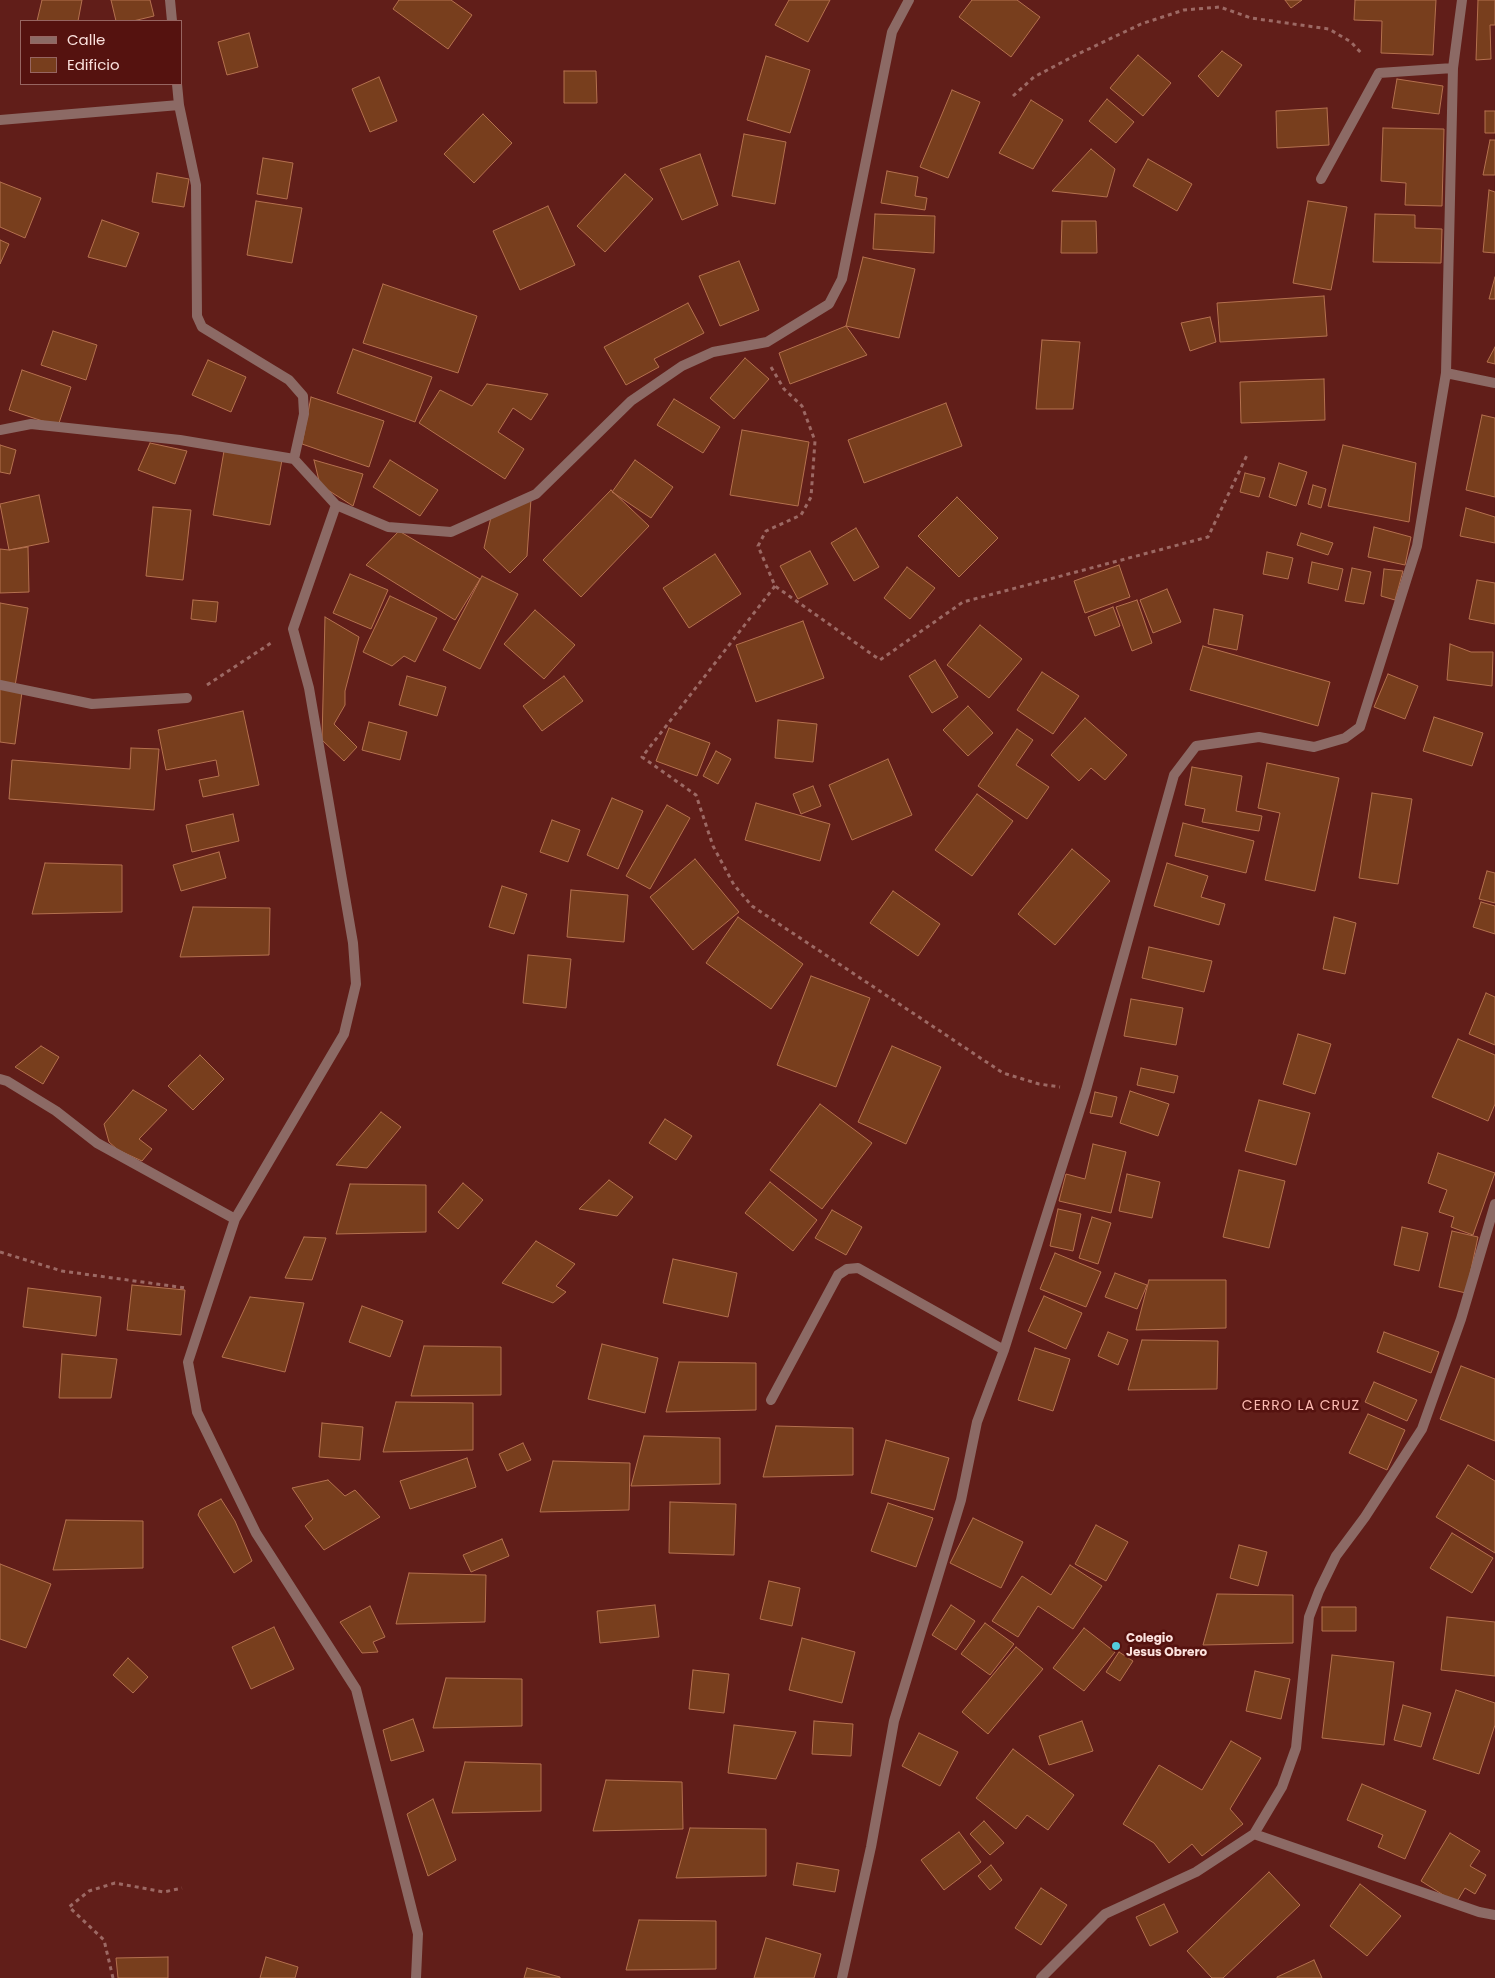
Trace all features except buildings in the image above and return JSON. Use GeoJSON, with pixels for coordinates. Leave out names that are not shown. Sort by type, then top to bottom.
{"type":"FeatureCollection","features":[{"type":"Feature","properties":{"kind":"street"},"geometry":{"type":"LineString","coordinates":[[170,0],[172,20]]}},
{"type":"Feature","properties":{"kind":"street"},"geometry":{"type":"LineString","coordinates":[[0,430],[31,424],[180,440],[294,459],[336,505],[388,527],[450,532],[536,494],[631,401],[682,366],[714,352],[767,342],[829,304],[842,279],[892,32],[909,0]]}},
{"type":"Feature","properties":{"kind":"street"},"geometry":{"type":"LineString","coordinates":[[842,1978],[871,1847],[894,1720],[961,1500],[977,1422],[1004,1350],[1086,1090],[1174,775],[1196,746],[1260,738],[1314,747],[1345,738],[1360,727],[1417,546],[1446,373],[1452,68],[1462,0]]}},
{"type":"Feature","properties":{"kind":"street"},"geometry":{"type":"LineString","coordinates":[[1321,179],[1379,73],[1452,68]]}},
{"type":"Feature","properties":{"kind":"street"},"geometry":{"type":"LineString","coordinates":[[177,85],[179,105],[196,185],[197,316],[202,327],[289,380],[303,396],[304,414],[294,459]]}},
{"type":"Feature","properties":{"kind":"street"},"geometry":{"type":"LineString","coordinates":[[0,120],[179,105]]}},
{"type":"Feature","properties":{"kind":"street"},"geometry":{"type":"LineString","coordinates":[[1446,373],[1495,383]]}},
{"type":"Feature","properties":{"kind":"street"},"geometry":{"type":"LineString","coordinates":[[336,505],[293,629],[310,698],[353,943],[356,984],[344,1034],[235,1219],[188,1362],[197,1412],[256,1532],[356,1690],[418,1934],[416,1978]]}},
{"type":"Feature","properties":{"kind":"street"},"geometry":{"type":"LineString","coordinates":[[0,685],[92,704],[188,698]]}},
{"type":"Feature","properties":{"kind":"street"},"geometry":{"type":"LineString","coordinates":[[0,1079],[7,1081],[56,1111],[97,1142],[235,1219]]}},
{"type":"Feature","properties":{"kind":"street"},"geometry":{"type":"LineString","coordinates":[[1040,1978],[1105,1914],[1196,1872],[1254,1834],[1282,1788],[1296,1748],[1309,1617],[1319,1590],[1336,1556],[1365,1518],[1422,1429],[1461,1320],[1495,1204]]}},
{"type":"Feature","properties":{"kind":"street"},"geometry":{"type":"LineString","coordinates":[[771,1400],[838,1275],[847,1269],[858,1268],[1004,1350]]}},
{"type":"Feature","properties":{"kind":"street"},"geometry":{"type":"LineString","coordinates":[[1254,1834],[1479,1912],[1495,1915]]}},
{"type":"Feature","properties":{"kind":"path"},"geometry":{"type":"LineString","coordinates":[[1013,96],[1034,77],[1089,48],[1141,24],[1184,10],[1220,7],[1251,18],[1329,29],[1352,42],[1379,73]]}},
{"type":"Feature","properties":{"kind":"path"},"geometry":{"type":"LineString","coordinates":[[767,342],[772,368],[784,389],[802,406],[815,442],[811,497],[801,515],[766,531],[758,546],[775,586],[880,660],[963,602],[1208,537],[1248,453]]}},
{"type":"Feature","properties":{"kind":"path"},"geometry":{"type":"LineString","coordinates":[[775,586],[642,757],[696,794],[713,846],[734,885],[752,906],[1003,1074],[1039,1084],[1086,1090]]}},
{"type":"Feature","properties":{"kind":"path"},"geometry":{"type":"LineString","coordinates":[[188,698],[293,629]]}},
{"type":"Feature","properties":{"kind":"path"},"geometry":{"type":"LineString","coordinates":[[0,1252],[62,1271],[211,1291]]}},
{"type":"Feature","properties":{"kind":"path"},"geometry":{"type":"LineString","coordinates":[[113,1978],[104,1940],[69,1907],[89,1891],[115,1883],[164,1892],[182,1888]]}},
{"type":"Feature","properties":{"kind":"place","name":"Colegio Jesus Obrero"},"geometry":{"type":"Point","coordinates":[1116,1646]}},
{"type":"Feature","properties":{"kind":"district","name":"CERRO LA CRUZ"},"geometry":{"type":"Point","coordinates":[1301,1406]}}]}
